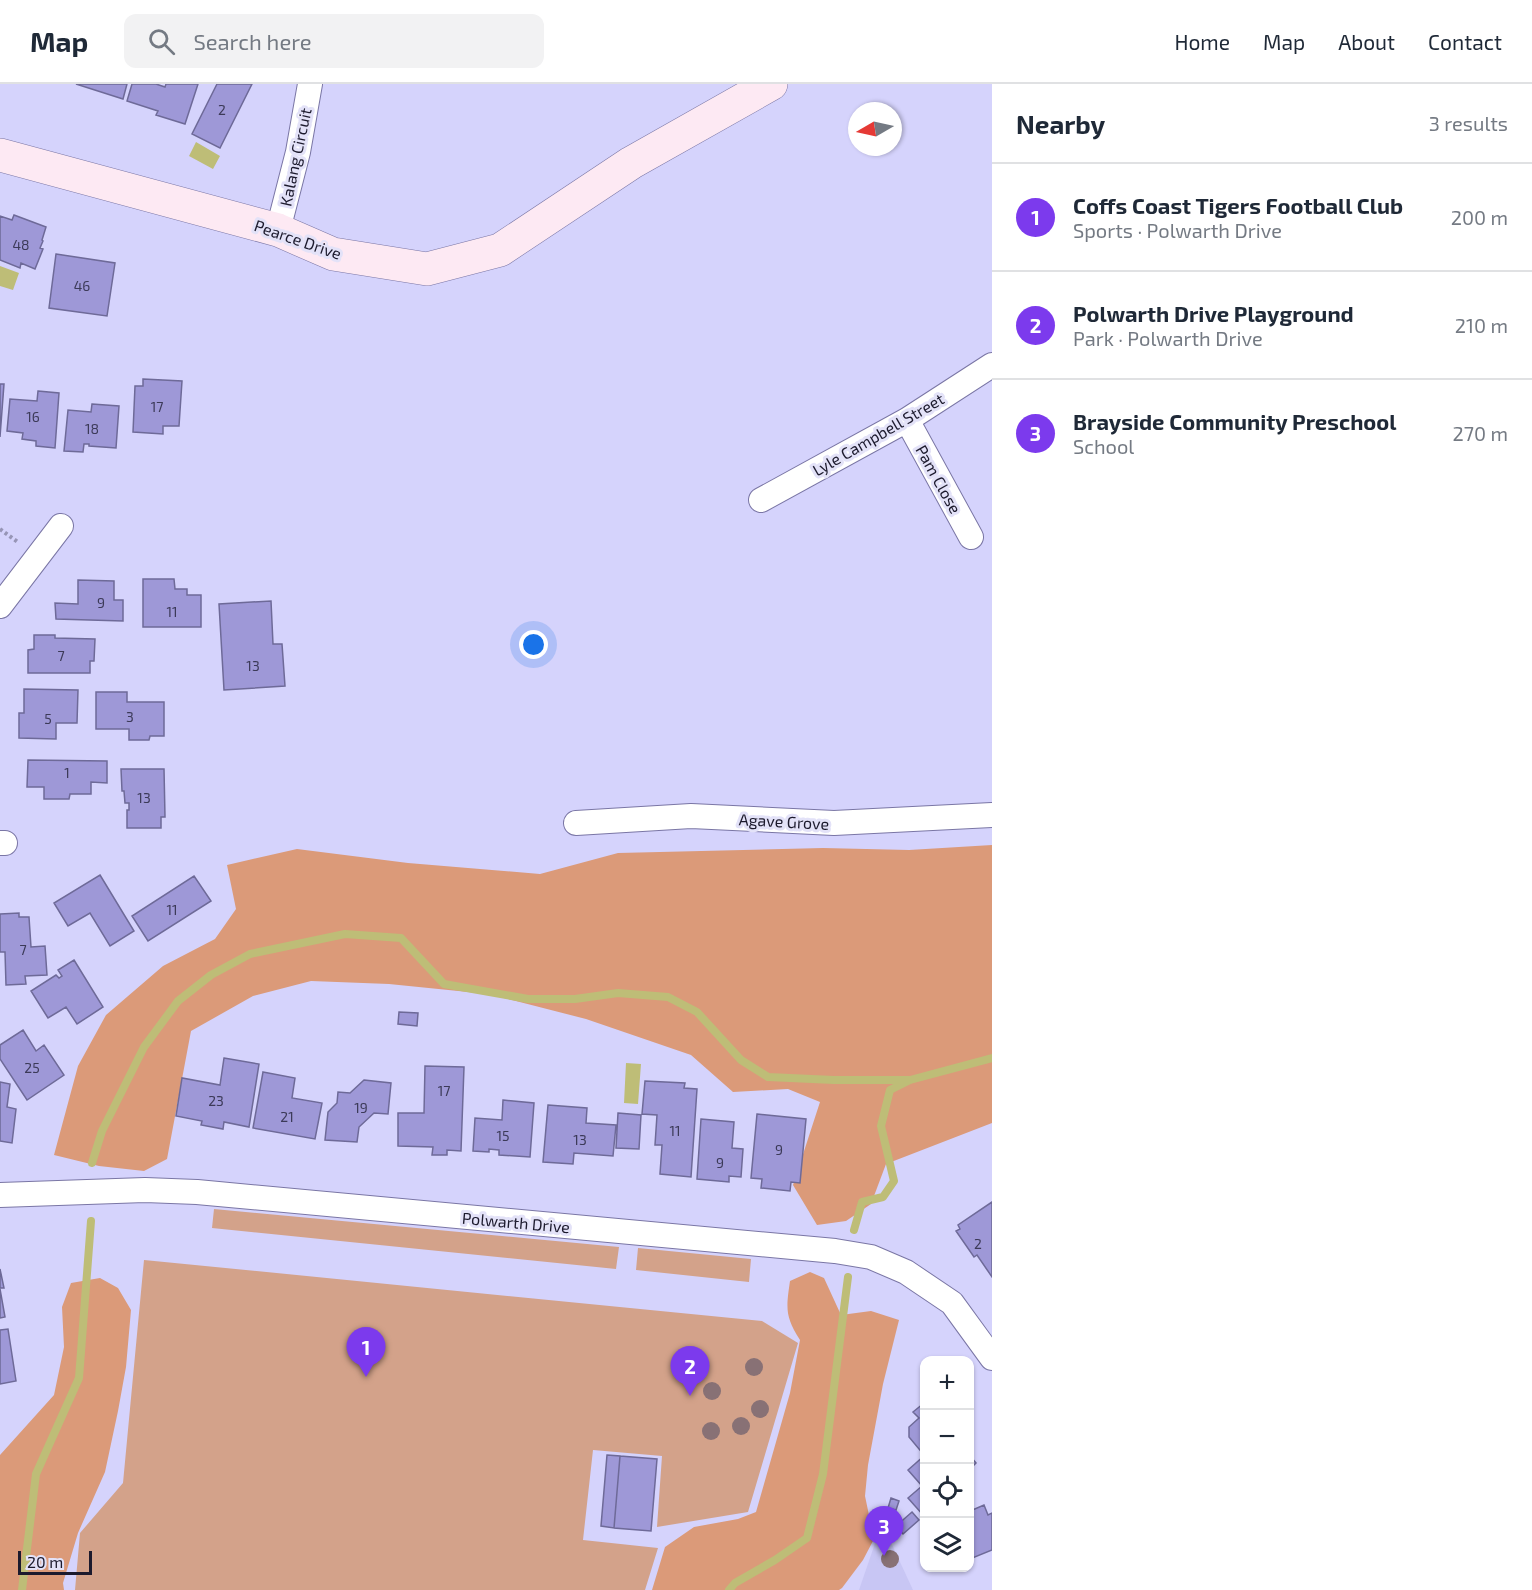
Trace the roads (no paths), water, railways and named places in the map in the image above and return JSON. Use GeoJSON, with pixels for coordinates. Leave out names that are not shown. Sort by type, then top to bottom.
{"type":"FeatureCollection","features":[{"type":"Feature","properties":{"kind":"street","name":"Kalang Circuit"},"geometry":{"type":"LineString","coordinates":[[279,230],[298,152],[310,84]]}},
{"type":"Feature","properties":{"kind":"street","name":"Pearce Drive"},"geometry":{"type":"LineString","coordinates":[[0,155],[279,230],[333,254],[427,269],[501,250],[631,163],[771,84]]}},
{"type":"Feature","properties":{"kind":"street","name":"Lyle Campbell Street"},"geometry":{"type":"LineString","coordinates":[[761,500],[907,420],[992,365]]}},
{"type":"Feature","properties":{"kind":"street","name":"Pam Close"},"geometry":{"type":"LineString","coordinates":[[907,420],[971,537]]}},
{"type":"Feature","properties":{"kind":"street"},"geometry":{"type":"LineString","coordinates":[[0,606],[60,526]]}},
{"type":"Feature","properties":{"kind":"street","name":"Agave Grove"},"geometry":{"type":"LineString","coordinates":[[576,823],[691,816],[834,823],[992,815]]}},
{"type":"Feature","properties":{"kind":"street","name":"Polwarth Drive"},"geometry":{"type":"LineString","coordinates":[[0,1195],[146,1190],[197,1192],[835,1251],[871,1257],[906,1272],[952,1303],[992,1358]]}},
{"type":"Feature","properties":{"kind":"waterway"},"geometry":{"type":"LineString","coordinates":[[92,1163],[102,1131],[144,1047],[178,1001],[211,975],[250,954],[345,934],[401,938],[444,984],[528,999],[575,999],[618,993],[668,997],[697,1012],[741,1060],[768,1077],[910,1080]]}},
{"type":"Feature","properties":{"kind":"waterway"},"geometry":{"type":"LineString","coordinates":[[854,1230],[862,1202],[883,1197],[894,1181],[881,1126],[890,1090],[910,1080],[992,1058]]}},
{"type":"Feature","properties":{"kind":"waterway"},"geometry":{"type":"LineString","coordinates":[[22,1590],[36,1474],[79,1378],[91,1221]]}},
{"type":"Feature","properties":{"kind":"waterway"},"geometry":{"type":"LineString","coordinates":[[729,1590],[735,1583],[807,1538],[823,1474],[848,1277]]}},
{"type":"Feature","properties":{"kind":"place","name":"Coffs Coast Tigers Football Club"},"geometry":{"type":"Point","coordinates":[366,1377]}},
{"type":"Feature","properties":{"kind":"place","name":"Polwarth Drive Playground"},"geometry":{"type":"Point","coordinates":[690,1396]}},
{"type":"Feature","properties":{"kind":"place","name":"Brayside Community Preschool"},"geometry":{"type":"Point","coordinates":[884,1556]}}]}
